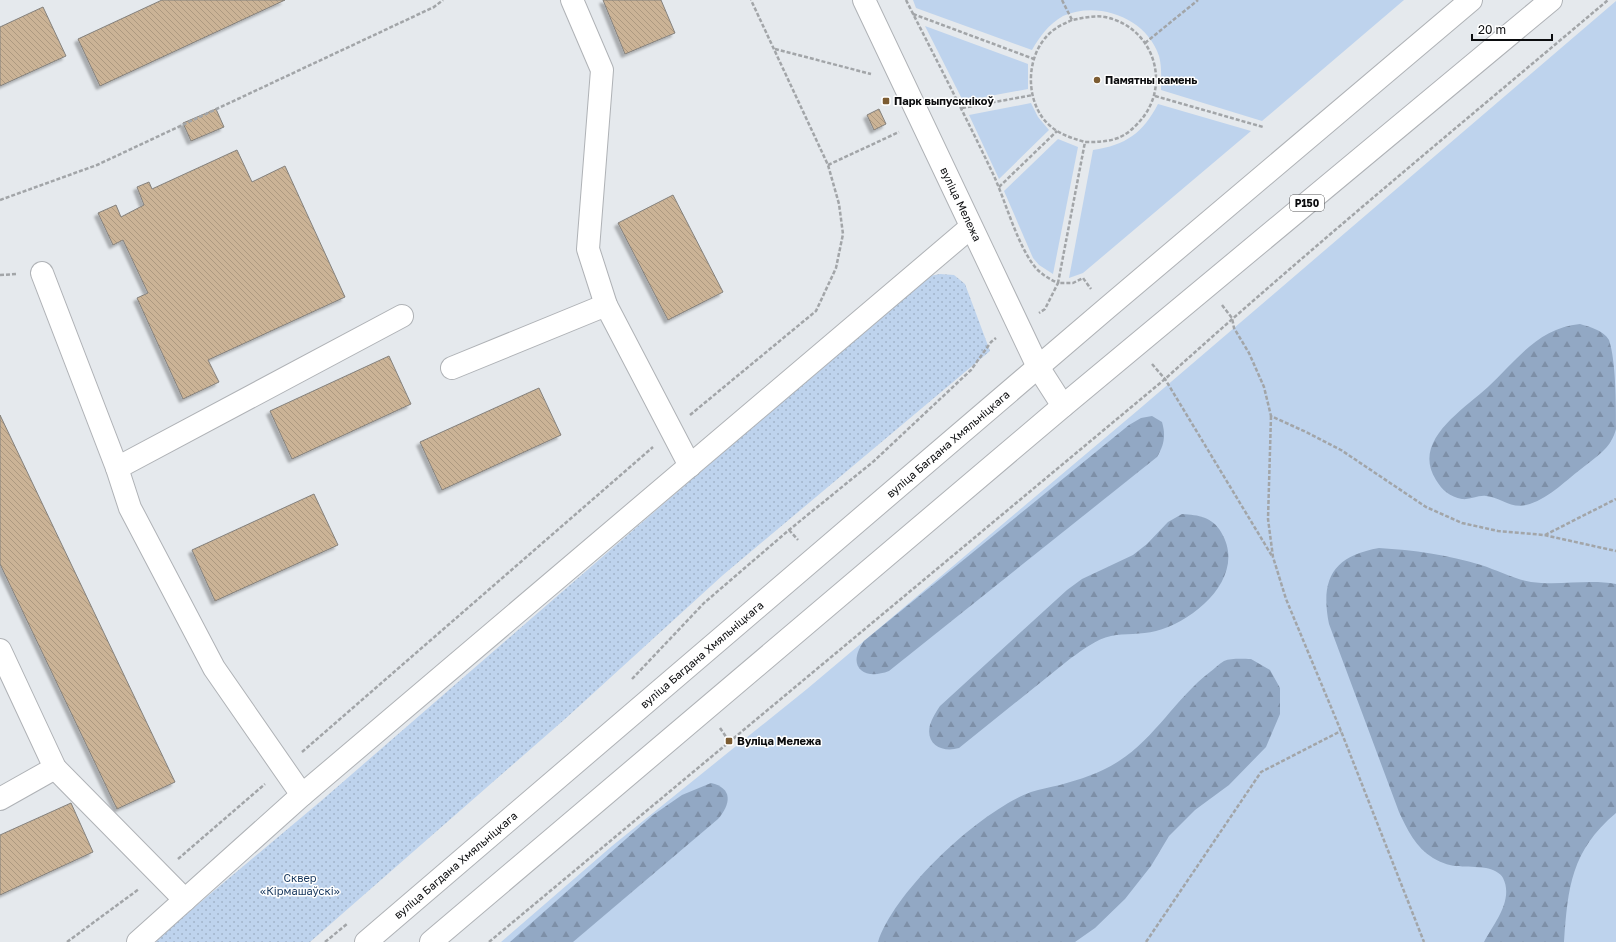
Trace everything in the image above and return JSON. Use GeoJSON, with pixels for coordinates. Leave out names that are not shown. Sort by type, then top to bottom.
{"type":"FeatureCollection","features":[{"type":"Feature","properties":{"kind":"main road"},"geometry":{"type":"LineString","coordinates":[[572,0],[602,70],[588,249],[606,305],[690,466]]}},
{"type":"Feature","properties":{"kind":"main road","name":"вуліца Мележа"},"geometry":{"type":"LineString","coordinates":[[864,0],[1038,367],[1063,406]]}},
{"type":"Feature","properties":{"kind":"main road","name":"вуліца Багдана Хмяльніцкага"},"geometry":{"type":"LineString","coordinates":[[366,942],[1038,367],[1471,0]]}},
{"type":"Feature","properties":{"kind":"main road","name":"Р150"},"geometry":{"type":"LineString","coordinates":[[1063,406],[1551,0]]}},
{"type":"Feature","properties":{"kind":"main road"},"geometry":{"type":"LineString","coordinates":[[138,942],[302,795],[971,228]]}},
{"type":"Feature","properties":{"kind":"main road"},"geometry":{"type":"LineString","coordinates":[[42,273],[117,468],[130,508],[214,668],[302,795]]}},
{"type":"Feature","properties":{"kind":"main road"},"geometry":{"type":"LineString","coordinates":[[452,368],[606,305]]}},
{"type":"Feature","properties":{"kind":"main road"},"geometry":{"type":"LineString","coordinates":[[117,468],[402,316]]}},
{"type":"Feature","properties":{"kind":"main road"},"geometry":{"type":"LineString","coordinates":[[431,942],[1063,406]]}},
{"type":"Feature","properties":{"kind":"main road"},"geometry":{"type":"LineString","coordinates":[[0,650],[56,768],[185,900]]}},
{"type":"Feature","properties":{"kind":"main road"},"geometry":{"type":"LineString","coordinates":[[0,799],[56,768]]}},
{"type":"Feature","properties":{"kind":"path"},"geometry":{"type":"LineString","coordinates":[[0,200],[97,165],[434,7],[443,0]]}},
{"type":"Feature","properties":{"kind":"path"},"geometry":{"type":"LineString","coordinates":[[67,942],[160,873],[283,769],[672,431],[816,311],[836,268],[843,234],[839,204],[828,165],[751,0]]}},
{"type":"Feature","properties":{"kind":"path"},"geometry":{"type":"LineString","coordinates":[[906,0],[962,108],[999,187],[1025,251],[1032,263],[1048,279],[1058,283],[1073,283],[1083,278],[1091,289]]}},
{"type":"Feature","properties":{"kind":"path"},"geometry":{"type":"LineString","coordinates":[[1062,0],[1072,20]]}},
{"type":"Feature","properties":{"kind":"path"},"geometry":{"type":"LineString","coordinates":[[1146,43],[1198,0]]}},
{"type":"Feature","properties":{"kind":"path"},"geometry":{"type":"LineString","coordinates":[[489,942],[1165,379],[1232,318],[1608,0]]}},
{"type":"Feature","properties":{"kind":"path"},"geometry":{"type":"LineString","coordinates":[[913,14],[1034,59]]}},
{"type":"Feature","properties":{"kind":"path"},"geometry":{"type":"LineString","coordinates":[[1088,16],[1105,17],[1121,23],[1135,32],[1146,43],[1153,59],[1155,70],[1155,96],[1148,112],[1134,128],[1120,137],[1104,142],[1085,142],[1071,138],[1057,131],[1046,122],[1038,110],[1033,95],[1031,76],[1034,59],[1042,44],[1054,29],[1072,20],[1088,16]]}},
{"type":"Feature","properties":{"kind":"path"},"geometry":{"type":"LineString","coordinates":[[775,49],[873,74]]}},
{"type":"Feature","properties":{"kind":"path"},"geometry":{"type":"LineString","coordinates":[[962,108],[1033,95]]}},
{"type":"Feature","properties":{"kind":"path"},"geometry":{"type":"LineString","coordinates":[[1155,96],[1263,127]]}},
{"type":"Feature","properties":{"kind":"path"},"geometry":{"type":"LineString","coordinates":[[999,187],[1057,131]]}},
{"type":"Feature","properties":{"kind":"path"},"geometry":{"type":"LineString","coordinates":[[828,165],[899,132]]}},
{"type":"Feature","properties":{"kind":"path"},"geometry":{"type":"LineString","coordinates":[[630,680],[704,602],[874,461],[971,370],[991,342],[1045,309],[1058,283],[1085,142]]}},
{"type":"Feature","properties":{"kind":"path"},"geometry":{"type":"LineString","coordinates":[[1207,286],[1232,318],[1234,328],[1249,353],[1264,387],[1271,416],[1268,518],[1273,557],[1286,599],[1341,731],[1424,942]]}},
{"type":"Feature","properties":{"kind":"path"},"geometry":{"type":"LineString","coordinates":[[1151,363],[1165,379],[1273,557]]}},
{"type":"Feature","properties":{"kind":"path"},"geometry":{"type":"LineString","coordinates":[[1271,416],[1341,450],[1426,507],[1462,523],[1498,531],[1544,535],[1616,551]]}},
{"type":"Feature","properties":{"kind":"path"},"geometry":{"type":"LineString","coordinates":[[1544,535],[1616,499]]}},
{"type":"Feature","properties":{"kind":"path"},"geometry":{"type":"LineString","coordinates":[[1146,942],[1261,772],[1341,731]]}},
{"type":"Feature","properties":{"kind":"path"},"geometry":{"type":"LineString","coordinates":[[326,942],[352,920]]}},
{"type":"Feature","properties":{"kind":"green space"},"geometry":{"type":"Polygon","coordinates":[[[913,0],[1404,0],[1262,121],[1161,90],[1160,60],[1153,43],[1144,31],[1133,22],[1120,16],[1091,10],[1063,16],[1045,31],[1032,50],[916,8],[913,0]]]}},
{"type":"Feature","properties":{"kind":"green space"},"geometry":{"type":"Polygon","coordinates":[[[1616,1],[1616,942],[501,942],[612,846],[807,689],[1137,411],[1616,1]]]}},
{"type":"Feature","properties":{"kind":"green space"},"geometry":{"type":"Polygon","coordinates":[[[925,26],[1028,64],[1028,89],[963,101],[925,26]]]}},
{"type":"Feature","properties":{"kind":"green space"},"geometry":{"type":"Polygon","coordinates":[[[1031,103],[1038,117],[1049,130],[999,179],[969,115],[1031,103]]]}},
{"type":"Feature","properties":{"kind":"green space"},"geometry":{"type":"Polygon","coordinates":[[[1158,104],[1251,131],[1083,273],[1069,278],[1093,150],[1115,145],[1132,136],[1146,123],[1158,104]]]}},
{"type":"Feature","properties":{"kind":"green space"},"geometry":{"type":"Polygon","coordinates":[[[1058,139],[1078,147],[1053,274],[1039,265],[1033,258],[1004,191],[1058,139]]]}},
{"type":"Feature","properties":{"kind":"green space","name":"Сквер «Кірмашаўскі»"},"geometry":{"type":"Polygon","coordinates":[[[940,274],[954,275],[965,284],[990,351],[723,575],[565,719],[310,942],[153,942],[321,801],[925,277],[940,274]]]}},
{"type":"Feature","properties":{"kind":"green space"},"geometry":{"type":"Polygon","coordinates":[[[1580,324],[1596,329],[1603,334],[1609,340],[1611,349],[1615,383],[1616,429],[1613,438],[1607,447],[1555,490],[1534,503],[1521,506],[1486,496],[1462,499],[1454,497],[1447,492],[1436,480],[1430,466],[1430,452],[1435,440],[1443,428],[1529,347],[1552,332],[1565,327],[1580,324]]]}},
{"type":"Feature","properties":{"kind":"green space"},"geometry":{"type":"Polygon","coordinates":[[[1152,416],[1162,422],[1164,432],[1163,444],[1157,457],[889,671],[880,674],[872,674],[860,669],[857,664],[857,658],[864,641],[1129,425],[1141,418],[1152,416]]]}},
{"type":"Feature","properties":{"kind":"green space"},"geometry":{"type":"Polygon","coordinates":[[[1182,514],[1199,516],[1214,523],[1221,532],[1228,548],[1228,565],[1223,580],[1201,607],[1186,618],[1171,626],[1156,631],[1105,637],[1095,642],[1071,658],[959,748],[941,748],[933,742],[930,738],[930,725],[940,706],[1067,590],[1082,579],[1133,555],[1147,544],[1168,522],[1182,514]]]}},
{"type":"Feature","properties":{"kind":"green space"},"geometry":{"type":"Polygon","coordinates":[[[1379,548],[1405,550],[1456,558],[1531,582],[1595,582],[1616,584],[1616,813],[1589,841],[1581,856],[1570,887],[1564,942],[1484,942],[1504,903],[1506,886],[1502,876],[1488,869],[1479,867],[1453,866],[1433,858],[1417,844],[1399,812],[1329,624],[1327,608],[1329,582],[1333,572],[1351,557],[1379,548]]]}},
{"type":"Feature","properties":{"kind":"green space"},"geometry":{"type":"Polygon","coordinates":[[[1230,659],[1251,659],[1270,670],[1280,688],[1280,714],[1266,747],[1229,785],[1195,810],[1169,836],[1151,866],[1125,899],[1095,928],[1075,942],[878,942],[887,921],[902,899],[920,877],[965,834],[988,816],[1010,802],[1031,792],[1083,778],[1119,761],[1144,741],[1186,694],[1220,664],[1230,659]]]}},
{"type":"Feature","properties":{"kind":"green space"},"geometry":{"type":"Polygon","coordinates":[[[711,783],[718,785],[723,789],[728,797],[725,808],[718,819],[573,942],[510,942],[653,815],[682,795],[711,783]]]}},
{"type":"Feature","properties":{"kind":"building"},"geometry":{"type":"Polygon","coordinates":[[[162,0],[285,0],[100,86],[78,39],[162,0]]]}},
{"type":"Feature","properties":{"kind":"building"},"geometry":{"type":"Polygon","coordinates":[[[603,0],[661,0],[675,33],[625,54],[603,0]]]}},
{"type":"Feature","properties":{"kind":"building"},"geometry":{"type":"Polygon","coordinates":[[[43,7],[66,56],[0,86],[0,27],[43,7]]]}},
{"type":"Feature","properties":{"kind":"building"},"geometry":{"type":"Polygon","coordinates":[[[216,109],[224,127],[191,141],[183,123],[216,109]]]}},
{"type":"Feature","properties":{"kind":"building"},"geometry":{"type":"Polygon","coordinates":[[[879,109],[886,124],[874,130],[867,115],[879,109]]]}},
{"type":"Feature","properties":{"kind":"building"},"geometry":{"type":"Polygon","coordinates":[[[237,150],[252,182],[285,166],[345,297],[208,360],[219,382],[183,399],[137,298],[148,293],[123,240],[113,245],[98,213],[116,205],[121,217],[144,205],[137,187],[149,182],[152,189],[237,150]]]}},
{"type":"Feature","properties":{"kind":"building"},"geometry":{"type":"Polygon","coordinates":[[[673,195],[723,292],[668,320],[618,223],[673,195]]]}},
{"type":"Feature","properties":{"kind":"building"},"geometry":{"type":"Polygon","coordinates":[[[389,356],[411,404],[292,459],[270,411],[389,356]]]}},
{"type":"Feature","properties":{"kind":"building"},"geometry":{"type":"Polygon","coordinates":[[[539,388],[561,435],[442,490],[420,442],[539,388]]]}},
{"type":"Feature","properties":{"kind":"building"},"geometry":{"type":"Polygon","coordinates":[[[0,415],[175,782],[117,809],[0,564],[0,415]]]}},
{"type":"Feature","properties":{"kind":"building"},"geometry":{"type":"Polygon","coordinates":[[[314,494],[338,545],[215,601],[192,550],[314,494]]]}},
{"type":"Feature","properties":{"kind":"building"},"geometry":{"type":"Polygon","coordinates":[[[71,803],[93,852],[0,895],[0,835],[71,803]]]}},
{"type":"Feature","properties":{"kind":"place","name":"Памятны камень"},"geometry":{"type":"Point","coordinates":[1097,80]}},
{"type":"Feature","properties":{"kind":"place","name":"Парк выпускнікоў"},"geometry":{"type":"Point","coordinates":[886,101]}},
{"type":"Feature","properties":{"kind":"place","name":"Вуліца Мележа"},"geometry":{"type":"Point","coordinates":[729,741]}}]}
